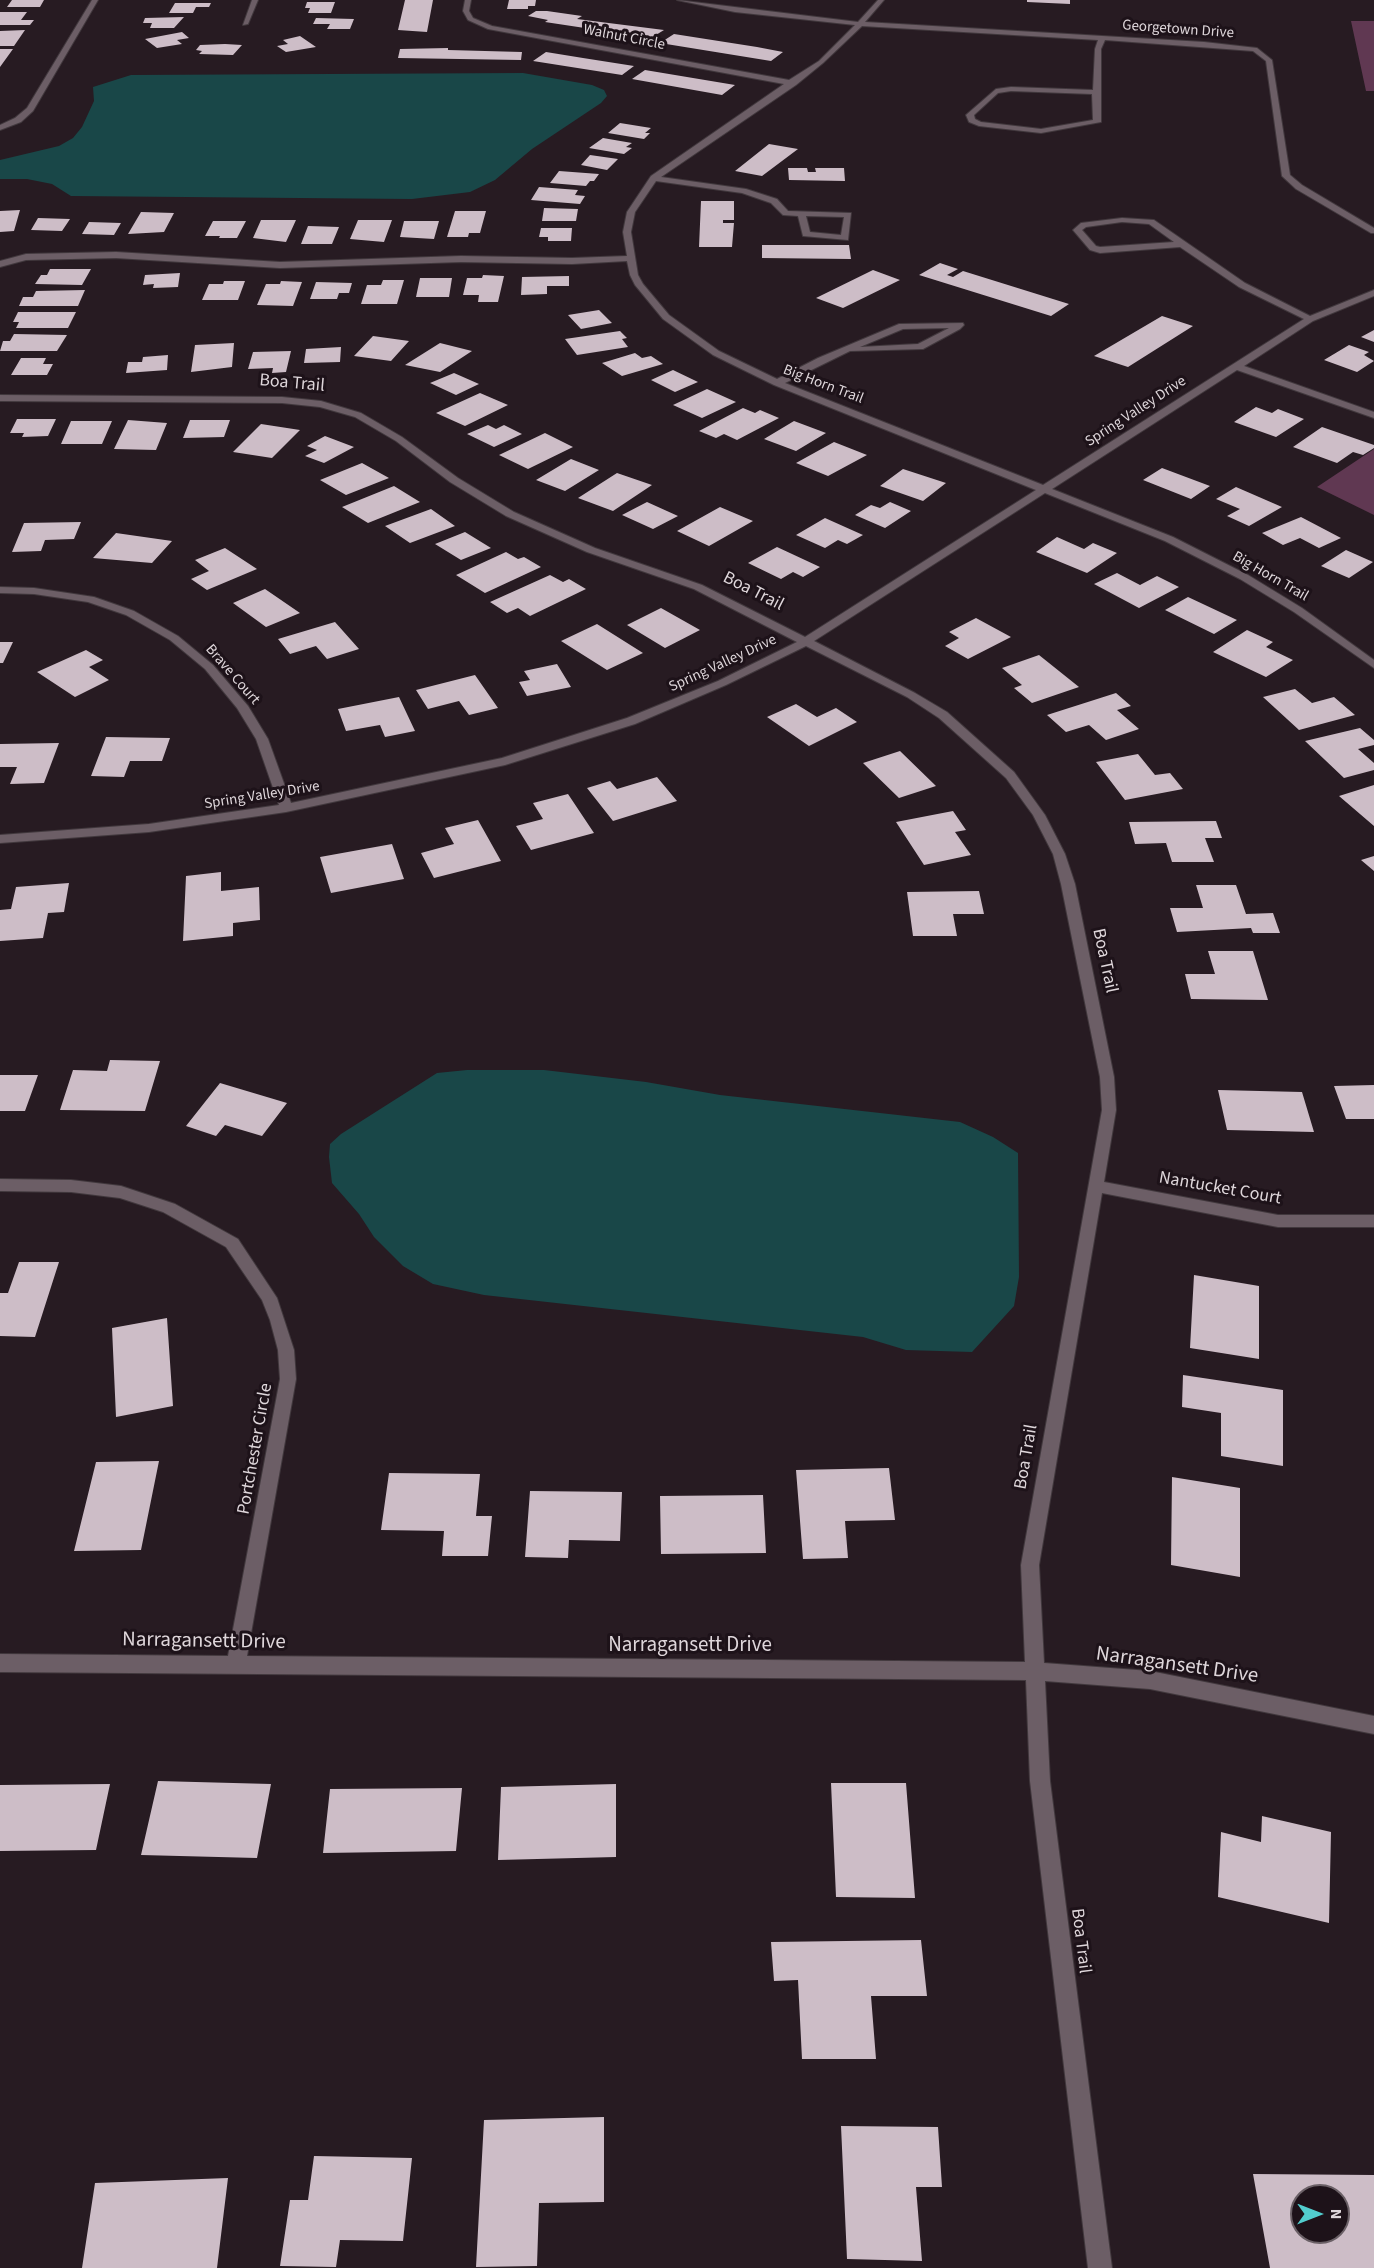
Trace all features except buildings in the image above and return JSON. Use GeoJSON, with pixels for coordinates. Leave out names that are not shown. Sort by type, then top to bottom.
{"type":"FeatureCollection","features":[{"type":"Feature","properties":{"kind":"street"},"geometry":{"type":"LineString","coordinates":[[0,128],[18,120],[30,109],[95,0]]}},
{"type":"Feature","properties":{"kind":"street"},"geometry":{"type":"LineString","coordinates":[[245,24],[255,0]]}},
{"type":"Feature","properties":{"kind":"street","name":"Walnut Circle"},"geometry":{"type":"LineString","coordinates":[[468,0],[466,11],[470,19],[490,28],[793,83]]}},
{"type":"Feature","properties":{"kind":"street","name":"Georgetown Drive"},"geometry":{"type":"LineString","coordinates":[[680,0],[860,24],[1255,49],[1267,56],[1286,176],[1299,187],[1374,231]]}},
{"type":"Feature","properties":{"kind":"street","name":"Big Horn Trail"},"geometry":{"type":"LineString","coordinates":[[880,0],[860,24],[821,62],[654,178],[631,212],[627,232],[634,275],[639,285],[666,317],[716,353],[777,383],[1169,539],[1299,610],[1374,665]]}},
{"type":"Feature","properties":{"kind":"street"},"geometry":{"type":"LineString","coordinates":[[1096,92],[1011,89],[996,91],[970,115],[972,120],[980,124],[1041,131],[1097,122],[1098,49],[1102,39]]}},
{"type":"Feature","properties":{"kind":"street"},"geometry":{"type":"LineString","coordinates":[[654,178],[743,191],[774,201],[786,213],[848,215],[845,238],[806,234],[802,214]]}},
{"type":"Feature","properties":{"kind":"street"},"geometry":{"type":"LineString","coordinates":[[1182,244],[1104,251],[1093,248],[1077,230],[1084,225],[1142,220],[1151,222],[1242,285],[1310,319]]}},
{"type":"Feature","properties":{"kind":"street"},"geometry":{"type":"LineString","coordinates":[[0,264],[26,257],[116,255],[280,265],[462,259],[572,261],[631,258]]}},
{"type":"Feature","properties":{"kind":"street","name":"Spring Valley Drive"},"geometry":{"type":"LineString","coordinates":[[0,839],[150,828],[286,808],[442,776],[562,743],[676,703],[807,641],[1310,319],[1374,293]]}},
{"type":"Feature","properties":{"kind":"street"},"geometry":{"type":"LineString","coordinates":[[777,383],[845,350],[902,326],[960,325],[920,347],[845,350]]}},
{"type":"Feature","properties":{"kind":"street"},"geometry":{"type":"LineString","coordinates":[[1236,366],[1374,415]]}},
{"type":"Feature","properties":{"kind":"street","name":"Boa Trail"},"geometry":{"type":"LineString","coordinates":[[0,398],[282,400],[343,409],[374,423],[454,480],[510,514],[591,550],[699,587],[911,695],[943,715],[986,751],[1010,775],[1040,815],[1059,854],[1068,884],[1107,1077],[1109,1110],[1030,1565],[1040,1781],[1100,2268]]}},
{"type":"Feature","properties":{"kind":"street","name":"Brave Court"},"geometry":{"type":"LineString","coordinates":[[0,590],[34,591],[90,599],[130,613],[174,638],[209,667],[242,706],[262,739],[286,808]]}},
{"type":"Feature","properties":{"kind":"street","name":"Portchester Circle"},"geometry":{"type":"LineString","coordinates":[[0,1185],[71,1186],[101,1190],[141,1198],[169,1208],[232,1243],[269,1298],[279,1320],[286,1350],[288,1379],[285,1409],[236,1665]]}},
{"type":"Feature","properties":{"kind":"street","name":"Nantucket Court"},"geometry":{"type":"LineString","coordinates":[[1097,1186],[1278,1221],[1374,1221]]}},
{"type":"Feature","properties":{"kind":"street","name":"Narragansett Drive"},"geometry":{"type":"LineString","coordinates":[[0,1663],[1035,1671],[1150,1680],[1374,1725]]}},
{"type":"Feature","properties":{"kind":"shaded area"},"geometry":{"type":"Polygon","coordinates":[[[1351,21],[1374,21],[1374,91],[1366,91],[1351,21]]]}},
{"type":"Feature","properties":{"kind":"shaded area"},"geometry":{"type":"Polygon","coordinates":[[[1374,449],[1374,515],[1317,487],[1374,449]]]}},
{"type":"Feature","properties":{"kind":"water"},"geometry":{"type":"Polygon","coordinates":[[[523,73],[592,85],[604,90],[607,96],[601,103],[532,149],[495,180],[470,192],[412,199],[71,196],[52,184],[27,179],[0,179],[0,160],[59,146],[73,138],[82,127],[94,101],[93,87],[131,75],[523,73]]]}},
{"type":"Feature","properties":{"kind":"water"},"geometry":{"type":"Polygon","coordinates":[[[467,1070],[544,1070],[646,1082],[720,1095],[960,1122],[993,1137],[1018,1153],[1019,1277],[1014,1306],[972,1352],[906,1350],[863,1337],[484,1295],[433,1284],[403,1266],[374,1237],[359,1214],[332,1183],[330,1144],[341,1134],[437,1073],[467,1070]]]}}]}
